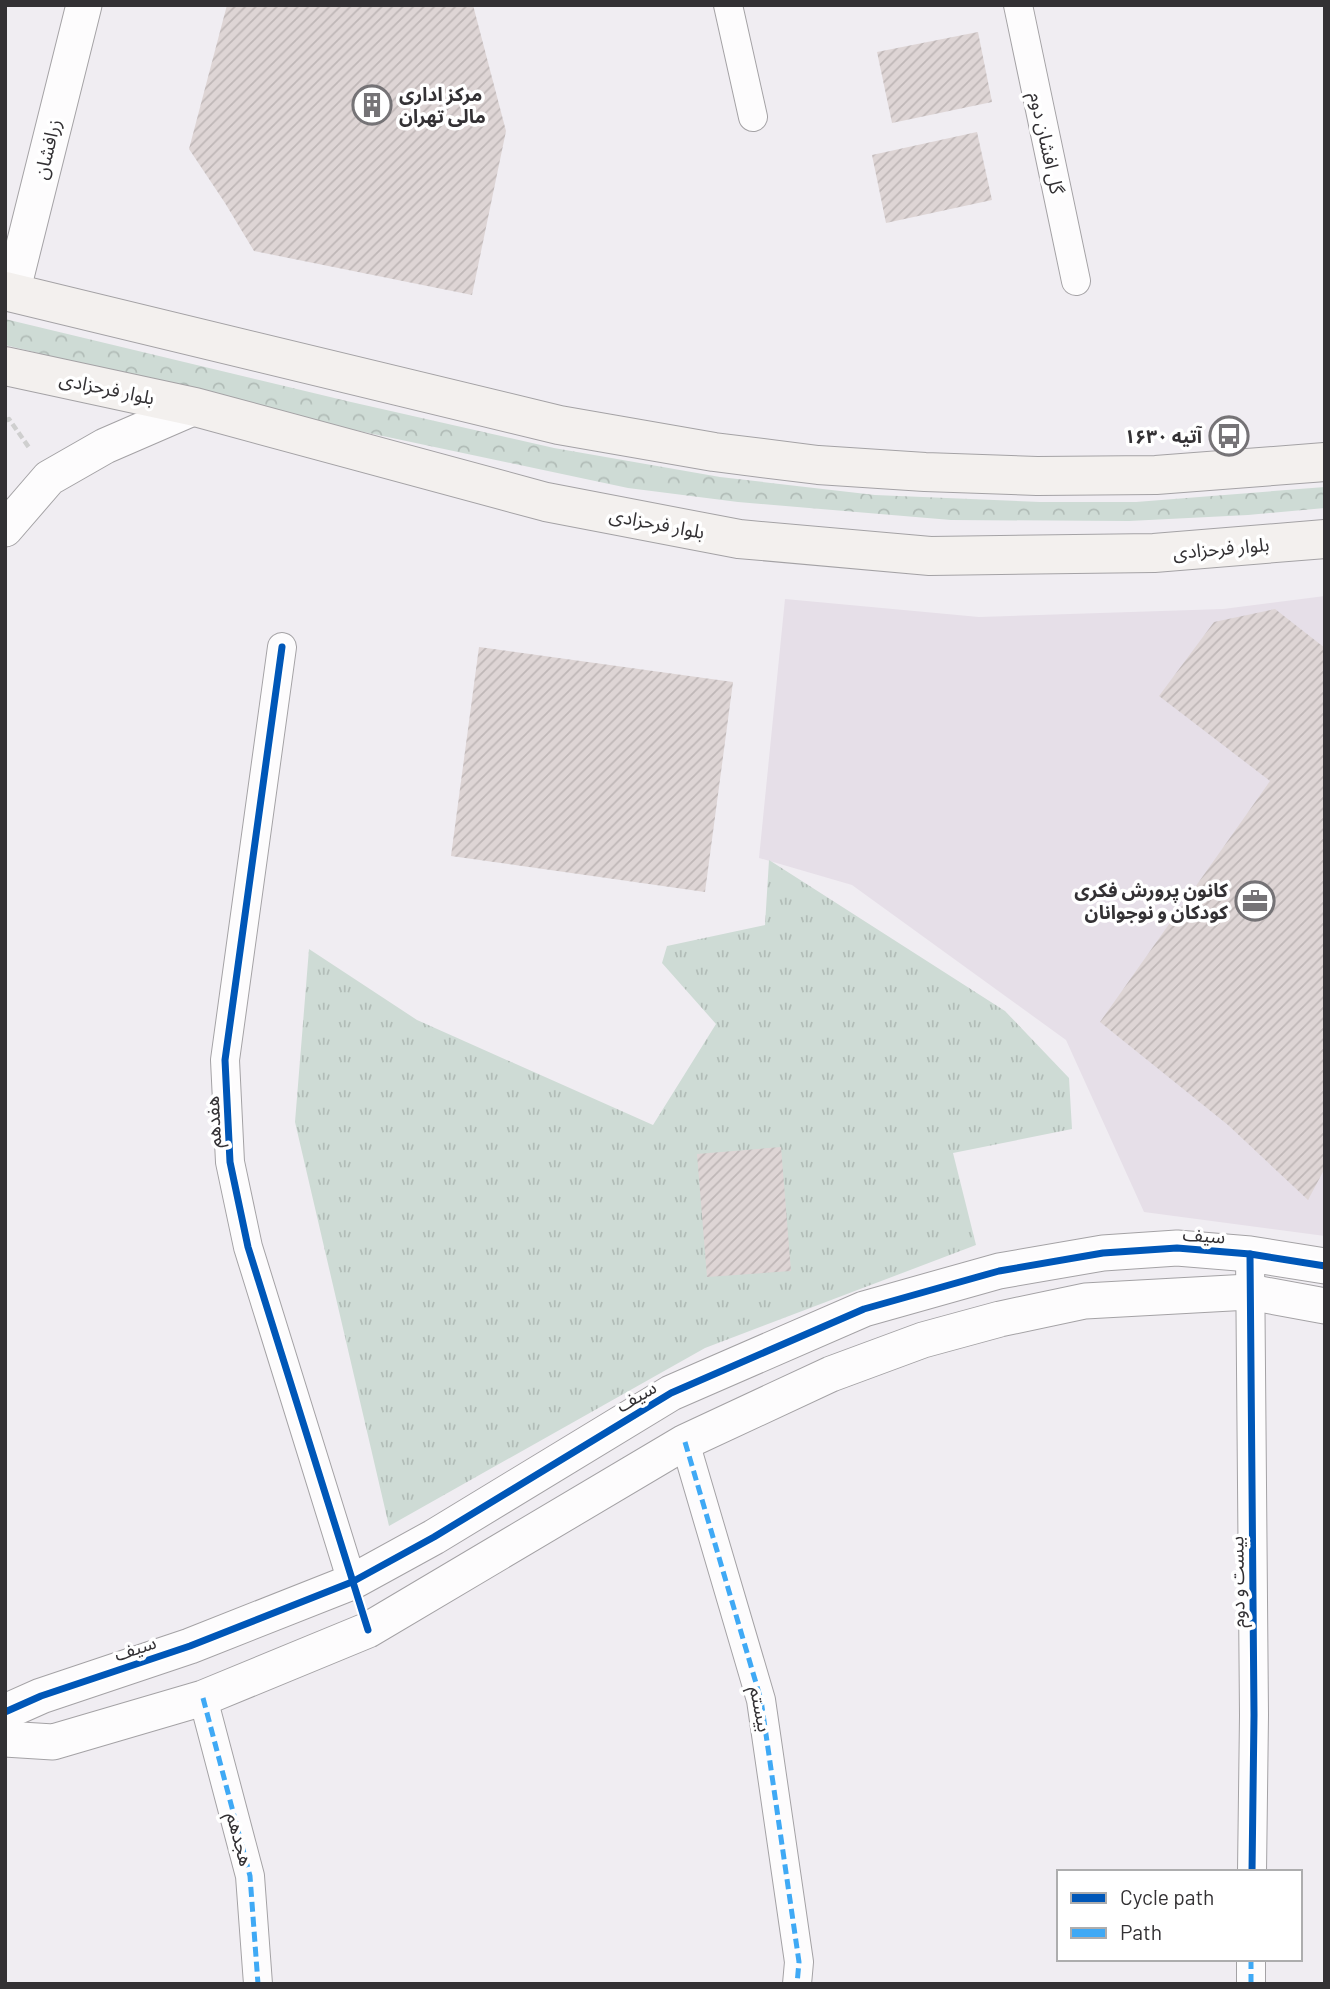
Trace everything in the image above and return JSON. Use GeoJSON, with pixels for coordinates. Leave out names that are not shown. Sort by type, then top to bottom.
{"type":"FeatureCollection","features":[{"type":"Feature","properties":{"kind":"main road"},"geometry":{"type":"LineString","coordinates":[[9,292],[559,425],[714,452],[818,465],[1037,476],[1156,475],[1325,462]]}},
{"type":"Feature","properties":{"kind":"main road","name":"بلوار فرحزادی"},"geometry":{"type":"LineString","coordinates":[[5,366],[195,407],[546,502],[739,539],[930,556],[1154,553],[1325,539]]}},
{"type":"Feature","properties":{"kind":"street","name":"زرافشان"},"geometry":{"type":"LineString","coordinates":[[9,292],[84,5]]}},
{"type":"Feature","properties":{"kind":"street"},"geometry":{"type":"LineString","coordinates":[[729,5],[753,117]]}},
{"type":"Feature","properties":{"kind":"street","name":"گل افشان دوم"},"geometry":{"type":"LineString","coordinates":[[1018,5],[1076,281]]}},
{"type":"Feature","properties":{"kind":"street"},"geometry":{"type":"LineString","coordinates":[[5,529],[49,478],[105,446],[195,407]]}},
{"type":"Feature","properties":{"kind":"street","name":"هفدهم"},"geometry":{"type":"LineString","coordinates":[[282,647],[226,1060],[230,1162],[248,1247],[352,1582]]}},
{"type":"Feature","properties":{"kind":"street","name":"سیف"},"geometry":{"type":"LineString","coordinates":[[5,1712],[41,1696],[190,1646],[352,1582],[434,1537],[671,1393],[864,1309],[999,1272],[1103,1253],[1177,1248],[1250,1254],[1325,1266]]}},
{"type":"Feature","properties":{"kind":"street","name":"بیست و دوم"},"geometry":{"type":"LineString","coordinates":[[1250,1254],[1254,1715],[1252,1870]]}},
{"type":"Feature","properties":{"kind":"street"},"geometry":{"type":"LineString","coordinates":[[5,1739],[53,1742],[203,1698],[368,1630],[685,1442],[831,1374],[923,1340],[1000,1319],[1085,1301],[1249,1292],[1325,1306]]}},
{"type":"Feature","properties":{"kind":"street"},"geometry":{"type":"LineString","coordinates":[[671,1393],[685,1442]]}},
{"type":"Feature","properties":{"kind":"street","name":"بیستم"},"geometry":{"type":"LineString","coordinates":[[685,1442],[761,1700],[799,1962],[797,1984]]}},
{"type":"Feature","properties":{"kind":"street"},"geometry":{"type":"LineString","coordinates":[[352,1582],[368,1630]]}},
{"type":"Feature","properties":{"kind":"street"},"geometry":{"type":"LineString","coordinates":[[190,1646],[203,1698]]}},
{"type":"Feature","properties":{"kind":"street","name":"هجدهم"},"geometry":{"type":"LineString","coordinates":[[203,1698],[250,1877],[258,1984]]}},
{"type":"Feature","properties":{"kind":"street"},"geometry":{"type":"LineString","coordinates":[[1251,1961],[1251,1984]]}},
{"type":"Feature","properties":{"kind":"path"},"geometry":{"type":"LineString","coordinates":[[5,421],[9,419],[33,453]]}},
{"type":"Feature","properties":{"kind":"shaded area"},"geometry":{"type":"Polygon","coordinates":[[[1325,596],[1325,1236],[1144,1212],[1066,1040],[852,885],[759,858],[785,599],[979,617],[1223,609],[1325,596]]]}},
{"type":"Feature","properties":{"kind":"green space"},"geometry":{"type":"Polygon","coordinates":[[[5,319],[554,448],[720,477],[875,495],[1040,502],[1136,502],[1325,487],[1325,508],[1129,521],[951,520],[738,502],[628,488],[345,428],[5,345],[5,319]]]}},
{"type":"Feature","properties":{"kind":"green space"},"geometry":{"type":"Polygon","coordinates":[[[769,860],[1005,1011],[1069,1078],[1072,1129],[953,1153],[976,1245],[705,1348],[389,1526],[295,1122],[309,949],[417,1020],[653,1125],[716,1024],[662,963],[667,946],[765,925],[769,860]]]}},
{"type":"Feature","properties":{"kind":"building"},"geometry":{"type":"Polygon","coordinates":[[[227,5],[473,5],[506,131],[472,295],[254,251],[189,149],[227,5]]]}},
{"type":"Feature","properties":{"kind":"building"},"geometry":{"type":"Polygon","coordinates":[[[978,32],[992,102],[892,123],[877,52],[978,32]]]}},
{"type":"Feature","properties":{"kind":"building"},"geometry":{"type":"Polygon","coordinates":[[[977,132],[992,200],[886,223],[872,155],[977,132]]]}},
{"type":"Feature","properties":{"kind":"building","name":"کانون پرورش فکری کودکان و نوجوانان"},"geometry":{"type":"Polygon","coordinates":[[[1275,609],[1325,648],[1325,1168],[1308,1200],[1228,1125],[1100,1022],[1270,781],[1159,696],[1214,622],[1275,609]]]}},
{"type":"Feature","properties":{"kind":"building"},"geometry":{"type":"Polygon","coordinates":[[[479,647],[733,682],[705,892],[451,856],[479,647]]]}},
{"type":"Feature","properties":{"kind":"building"},"geometry":{"type":"Polygon","coordinates":[[[781,1147],[791,1271],[707,1277],[697,1154],[781,1147]]]}},
{"type":"Feature","properties":{"kind":"marked path"},"geometry":{"type":"LineString","coordinates":[[685,1442],[761,1700],[799,1962],[797,1984]]}},
{"type":"Feature","properties":{"kind":"marked path"},"geometry":{"type":"LineString","coordinates":[[203,1698],[250,1876],[258,1984]]}},
{"type":"Feature","properties":{"kind":"marked path"},"geometry":{"type":"LineString","coordinates":[[1251,1961],[1251,1984]]}},
{"type":"Feature","properties":{"kind":"cycle path"},"geometry":{"type":"LineString","coordinates":[[282,647],[225,1060],[230,1162],[248,1247],[368,1630]]}},
{"type":"Feature","properties":{"kind":"cycle path"},"geometry":{"type":"LineString","coordinates":[[5,1712],[41,1696],[190,1646],[352,1582],[434,1537],[671,1393],[864,1309],[999,1271],[1103,1253],[1177,1248],[1250,1254],[1325,1266]]}},
{"type":"Feature","properties":{"kind":"cycle path"},"geometry":{"type":"LineString","coordinates":[[1250,1254],[1254,1715],[1252,1870]]}},
{"type":"Feature","properties":{"kind":"place","name":"مرکز اداری مالی تهران"},"geometry":{"type":"Point","coordinates":[372,105]}},
{"type":"Feature","properties":{"kind":"place","name":"آتیه ۱۶۳۰"},"geometry":{"type":"Point","coordinates":[1229,436]}},
{"type":"Feature","properties":{"kind":"place","name":"کانون پرورش فکری کودکان و نوجوانان"},"geometry":{"type":"Point","coordinates":[1255,901]}}]}
